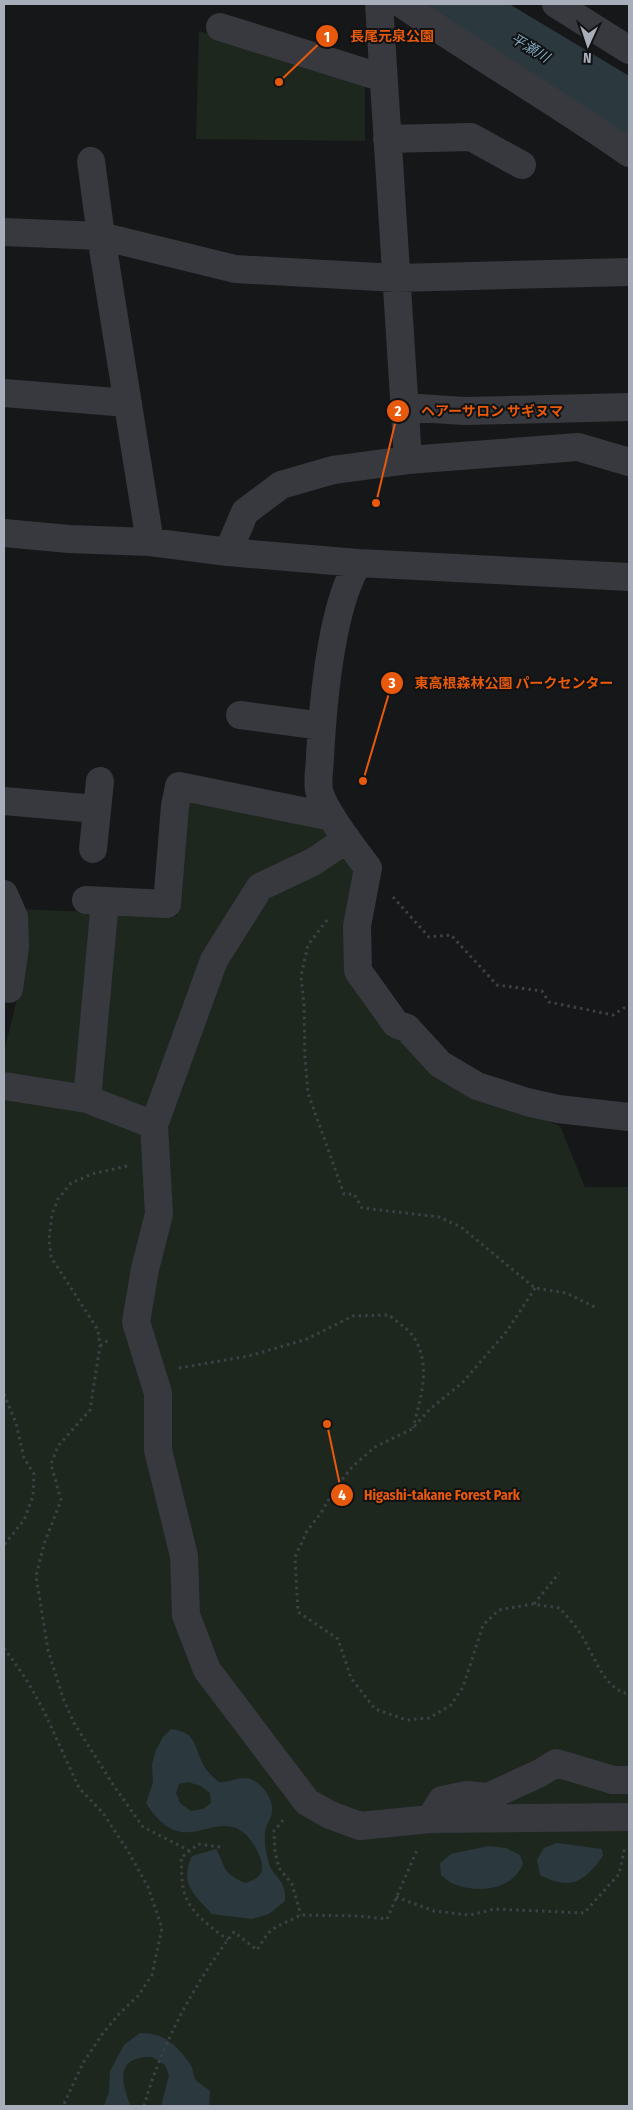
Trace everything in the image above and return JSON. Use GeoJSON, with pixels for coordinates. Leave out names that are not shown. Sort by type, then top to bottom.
{"type":"FeatureCollection","features":[{"type":"Feature","properties":{"kind":"street"},"geometry":{"type":"LineString","coordinates":[[379,4],[408,460]]}},
{"type":"Feature","properties":{"kind":"street"},"geometry":{"type":"LineString","coordinates":[[402,4],[573,113],[629,153]]}},
{"type":"Feature","properties":{"kind":"street"},"geometry":{"type":"LineString","coordinates":[[556,4],[629,50]]}},
{"type":"Feature","properties":{"kind":"street"},"geometry":{"type":"LineString","coordinates":[[220,27],[383,78]]}},
{"type":"Feature","properties":{"kind":"street"},"geometry":{"type":"LineString","coordinates":[[388,139],[471,137],[522,165]]}},
{"type":"Feature","properties":{"kind":"street"},"geometry":{"type":"LineString","coordinates":[[91,161],[101,236],[150,542]]}},
{"type":"Feature","properties":{"kind":"street"},"geometry":{"type":"LineString","coordinates":[[4,232],[101,236],[235,268],[396,278],[629,272]]}},
{"type":"Feature","properties":{"kind":"street"},"geometry":{"type":"LineString","coordinates":[[4,393],[128,403]]}},
{"type":"Feature","properties":{"kind":"street"},"geometry":{"type":"LineString","coordinates":[[404,407],[464,411],[629,407]]}},
{"type":"Feature","properties":{"kind":"street"},"geometry":{"type":"LineString","coordinates":[[228,552],[245,512],[281,485],[333,470],[408,460],[578,447],[629,462]]}},
{"type":"Feature","properties":{"kind":"street"},"geometry":{"type":"LineString","coordinates":[[4,533],[69,539],[150,542],[228,552],[358,563],[629,577]]}},
{"type":"Feature","properties":{"kind":"street"},"geometry":{"type":"LineString","coordinates":[[358,563],[349,578],[334,638],[322,726],[319,791],[332,817],[368,868],[357,926],[358,971],[396,1024],[406,1028],[440,1064],[477,1086],[535,1104],[629,1117]]}},
{"type":"Feature","properties":{"kind":"street"},"geometry":{"type":"LineString","coordinates":[[240,715],[322,726]]}},
{"type":"Feature","properties":{"kind":"street"},"geometry":{"type":"LineString","coordinates":[[93,849],[100,781]]}},
{"type":"Feature","properties":{"kind":"street"},"geometry":{"type":"LineString","coordinates":[[87,1098],[95,901],[167,904],[174,806],[179,786],[332,817]]}},
{"type":"Feature","properties":{"kind":"street"},"geometry":{"type":"LineString","coordinates":[[4,801],[96,809]]}},
{"type":"Feature","properties":{"kind":"street"},"geometry":{"type":"LineString","coordinates":[[347,839],[313,862],[260,887],[214,960],[154,1125],[159,1214],[145,1269],[136,1322],[158,1393],[158,1450],[184,1556],[186,1615],[207,1670],[307,1802],[330,1815],[360,1826],[430,1819],[628,1818]]}},
{"type":"Feature","properties":{"kind":"street"},"geometry":{"type":"LineString","coordinates":[[4,894],[14,917],[15,947],[9,989]]}},
{"type":"Feature","properties":{"kind":"street"},"geometry":{"type":"LineString","coordinates":[[4,1086],[87,1098],[154,1125]]}},
{"type":"Feature","properties":{"kind":"street"},"geometry":{"type":"LineString","coordinates":[[430,1819],[442,1800],[467,1796],[488,1797],[540,1774],[556,1763],[613,1780],[629,1780]]}},
{"type":"Feature","properties":{"kind":"path"},"geometry":{"type":"LineString","coordinates":[[368,868],[429,938],[452,935],[497,985],[542,991],[549,1002],[613,1015],[624,1008],[629,1008]]}},
{"type":"Feature","properties":{"kind":"path"},"geometry":{"type":"LineString","coordinates":[[332,913],[308,945],[301,976],[308,1093],[344,1194],[354,1194],[362,1208],[439,1217],[461,1227],[535,1288],[566,1292],[597,1308]]}},
{"type":"Feature","properties":{"kind":"path"},"geometry":{"type":"LineString","coordinates":[[156,1165],[128,1166],[92,1174],[71,1183],[58,1199],[52,1214],[49,1239],[51,1257],[98,1330],[100,1346],[90,1410],[58,1446],[51,1464],[61,1500],[44,1544],[36,1576],[48,1650],[63,1698],[74,1723],[114,1786],[143,1826],[190,1851]]}},
{"type":"Feature","properties":{"kind":"path"},"geometry":{"type":"LineString","coordinates":[[535,1288],[507,1331],[463,1382],[430,1409],[412,1429],[375,1447],[354,1466],[336,1487],[321,1513],[307,1531],[295,1557],[298,1612],[338,1638],[351,1678],[375,1709],[407,1720],[429,1718],[451,1705],[463,1687],[483,1625],[499,1610],[533,1604],[560,1608],[582,1635],[598,1665],[612,1685],[624,1694],[629,1694]]}},
{"type":"Feature","properties":{"kind":"path"},"geometry":{"type":"LineString","coordinates":[[151,1372],[249,1356],[307,1339],[353,1316],[389,1315],[412,1335],[422,1355],[424,1386],[412,1429]]}},
{"type":"Feature","properties":{"kind":"path"},"geometry":{"type":"LineString","coordinates":[[4,1394],[16,1424],[24,1458],[34,1474],[33,1496],[24,1520],[4,1545]]}},
{"type":"Feature","properties":{"kind":"path"},"geometry":{"type":"LineString","coordinates":[[533,1604],[559,1573]]}},
{"type":"Feature","properties":{"kind":"path"},"geometry":{"type":"LineString","coordinates":[[4,1648],[26,1679],[44,1711],[79,1788],[103,1813],[128,1851],[148,1887],[162,1928],[152,1975],[138,1996],[103,2033],[84,2063],[63,2106]]}},
{"type":"Feature","properties":{"kind":"path"},"geometry":{"type":"LineString","coordinates":[[301,1915],[292,1884],[279,1868],[275,1852],[274,1831],[281,1822],[307,1802]]}},
{"type":"Feature","properties":{"kind":"path"},"geometry":{"type":"LineString","coordinates":[[396,1897],[434,1910],[470,1915],[494,1909],[584,1913],[619,1874],[628,1818]]}},
{"type":"Feature","properties":{"kind":"path"},"geometry":{"type":"LineString","coordinates":[[144,2106],[153,2073],[186,2006],[234,1932],[258,1950],[268,1933],[276,1926],[301,1915],[358,1916],[388,1919],[430,1819]]}},
{"type":"Feature","properties":{"kind":"path"},"geometry":{"type":"LineString","coordinates":[[220,1847],[198,1844],[181,1858],[183,1888],[192,1908],[206,1923],[228,1940]]}},
{"type":"Feature","properties":{"kind":"shaded area"},"geometry":{"type":"Polygon","coordinates":[[[199,31],[356,78],[365,87],[365,141],[196,139],[199,31]]]}},
{"type":"Feature","properties":{"kind":"shaded area"},"geometry":{"type":"Polygon","coordinates":[[[190,800],[328,830],[358,872],[355,989],[435,1077],[560,1126],[585,1187],[629,1187],[629,2106],[4,2106],[4,1052],[23,974],[20,909],[177,916],[185,808],[190,800]]]}},
{"type":"Feature","properties":{"kind":"shaded area"},"geometry":{"type":"Polygon","coordinates":[[[171,1729],[186,1733],[193,1740],[206,1769],[219,1782],[242,1778],[250,1779],[260,1785],[268,1795],[272,1811],[265,1830],[266,1850],[270,1866],[284,1887],[285,1893],[285,1901],[269,1914],[252,1919],[212,1914],[199,1901],[190,1888],[187,1874],[192,1856],[216,1849],[228,1873],[245,1883],[258,1877],[262,1870],[262,1863],[254,1845],[245,1834],[236,1828],[226,1826],[187,1832],[177,1831],[163,1824],[152,1812],[146,1803],[153,1783],[152,1765],[156,1750],[163,1737],[171,1729]],[[188,1782],[179,1784],[176,1793],[180,1803],[191,1811],[203,1809],[211,1803],[210,1793],[201,1786],[188,1782]]]}},
{"type":"Feature","properties":{"kind":"shaded area"},"geometry":{"type":"Polygon","coordinates":[[[557,1843],[602,1849],[603,1856],[583,1878],[569,1883],[551,1880],[540,1875],[537,1860],[544,1848],[557,1843]]]}},
{"type":"Feature","properties":{"kind":"shaded area"},"geometry":{"type":"Polygon","coordinates":[[[488,1846],[506,1848],[520,1855],[523,1864],[511,1880],[494,1888],[474,1889],[449,1882],[441,1875],[440,1863],[451,1854],[488,1846]]]}},
{"type":"Feature","properties":{"kind":"shaded area"},"geometry":{"type":"Polygon","coordinates":[[[140,2033],[163,2038],[180,2051],[191,2066],[195,2079],[210,2091],[209,2106],[161,2106],[169,2075],[165,2065],[152,2057],[142,2057],[130,2062],[124,2073],[124,2087],[131,2106],[104,2106],[109,2092],[110,2071],[124,2045],[140,2033]]]}},
{"type":"Feature","properties":{"kind":"waterway","name":"平瀬川"},"geometry":{"type":"LineString","coordinates":[[456,4],[629,108]]}},
{"type":"Feature","properties":{"kind":"place","name":"長尾元泉公園"},"geometry":{"type":"Point","coordinates":[279,82]}},
{"type":"Feature","properties":{"kind":"place","name":"ヘアーサロン サギヌマ"},"geometry":{"type":"Point","coordinates":[376,503]}},
{"type":"Feature","properties":{"kind":"place","name":"東高根森林公園 パークセンター"},"geometry":{"type":"Point","coordinates":[363,781]}},
{"type":"Feature","properties":{"kind":"place","name":"Higashi-takane Forest Park"},"geometry":{"type":"Point","coordinates":[327,1424]}}]}
